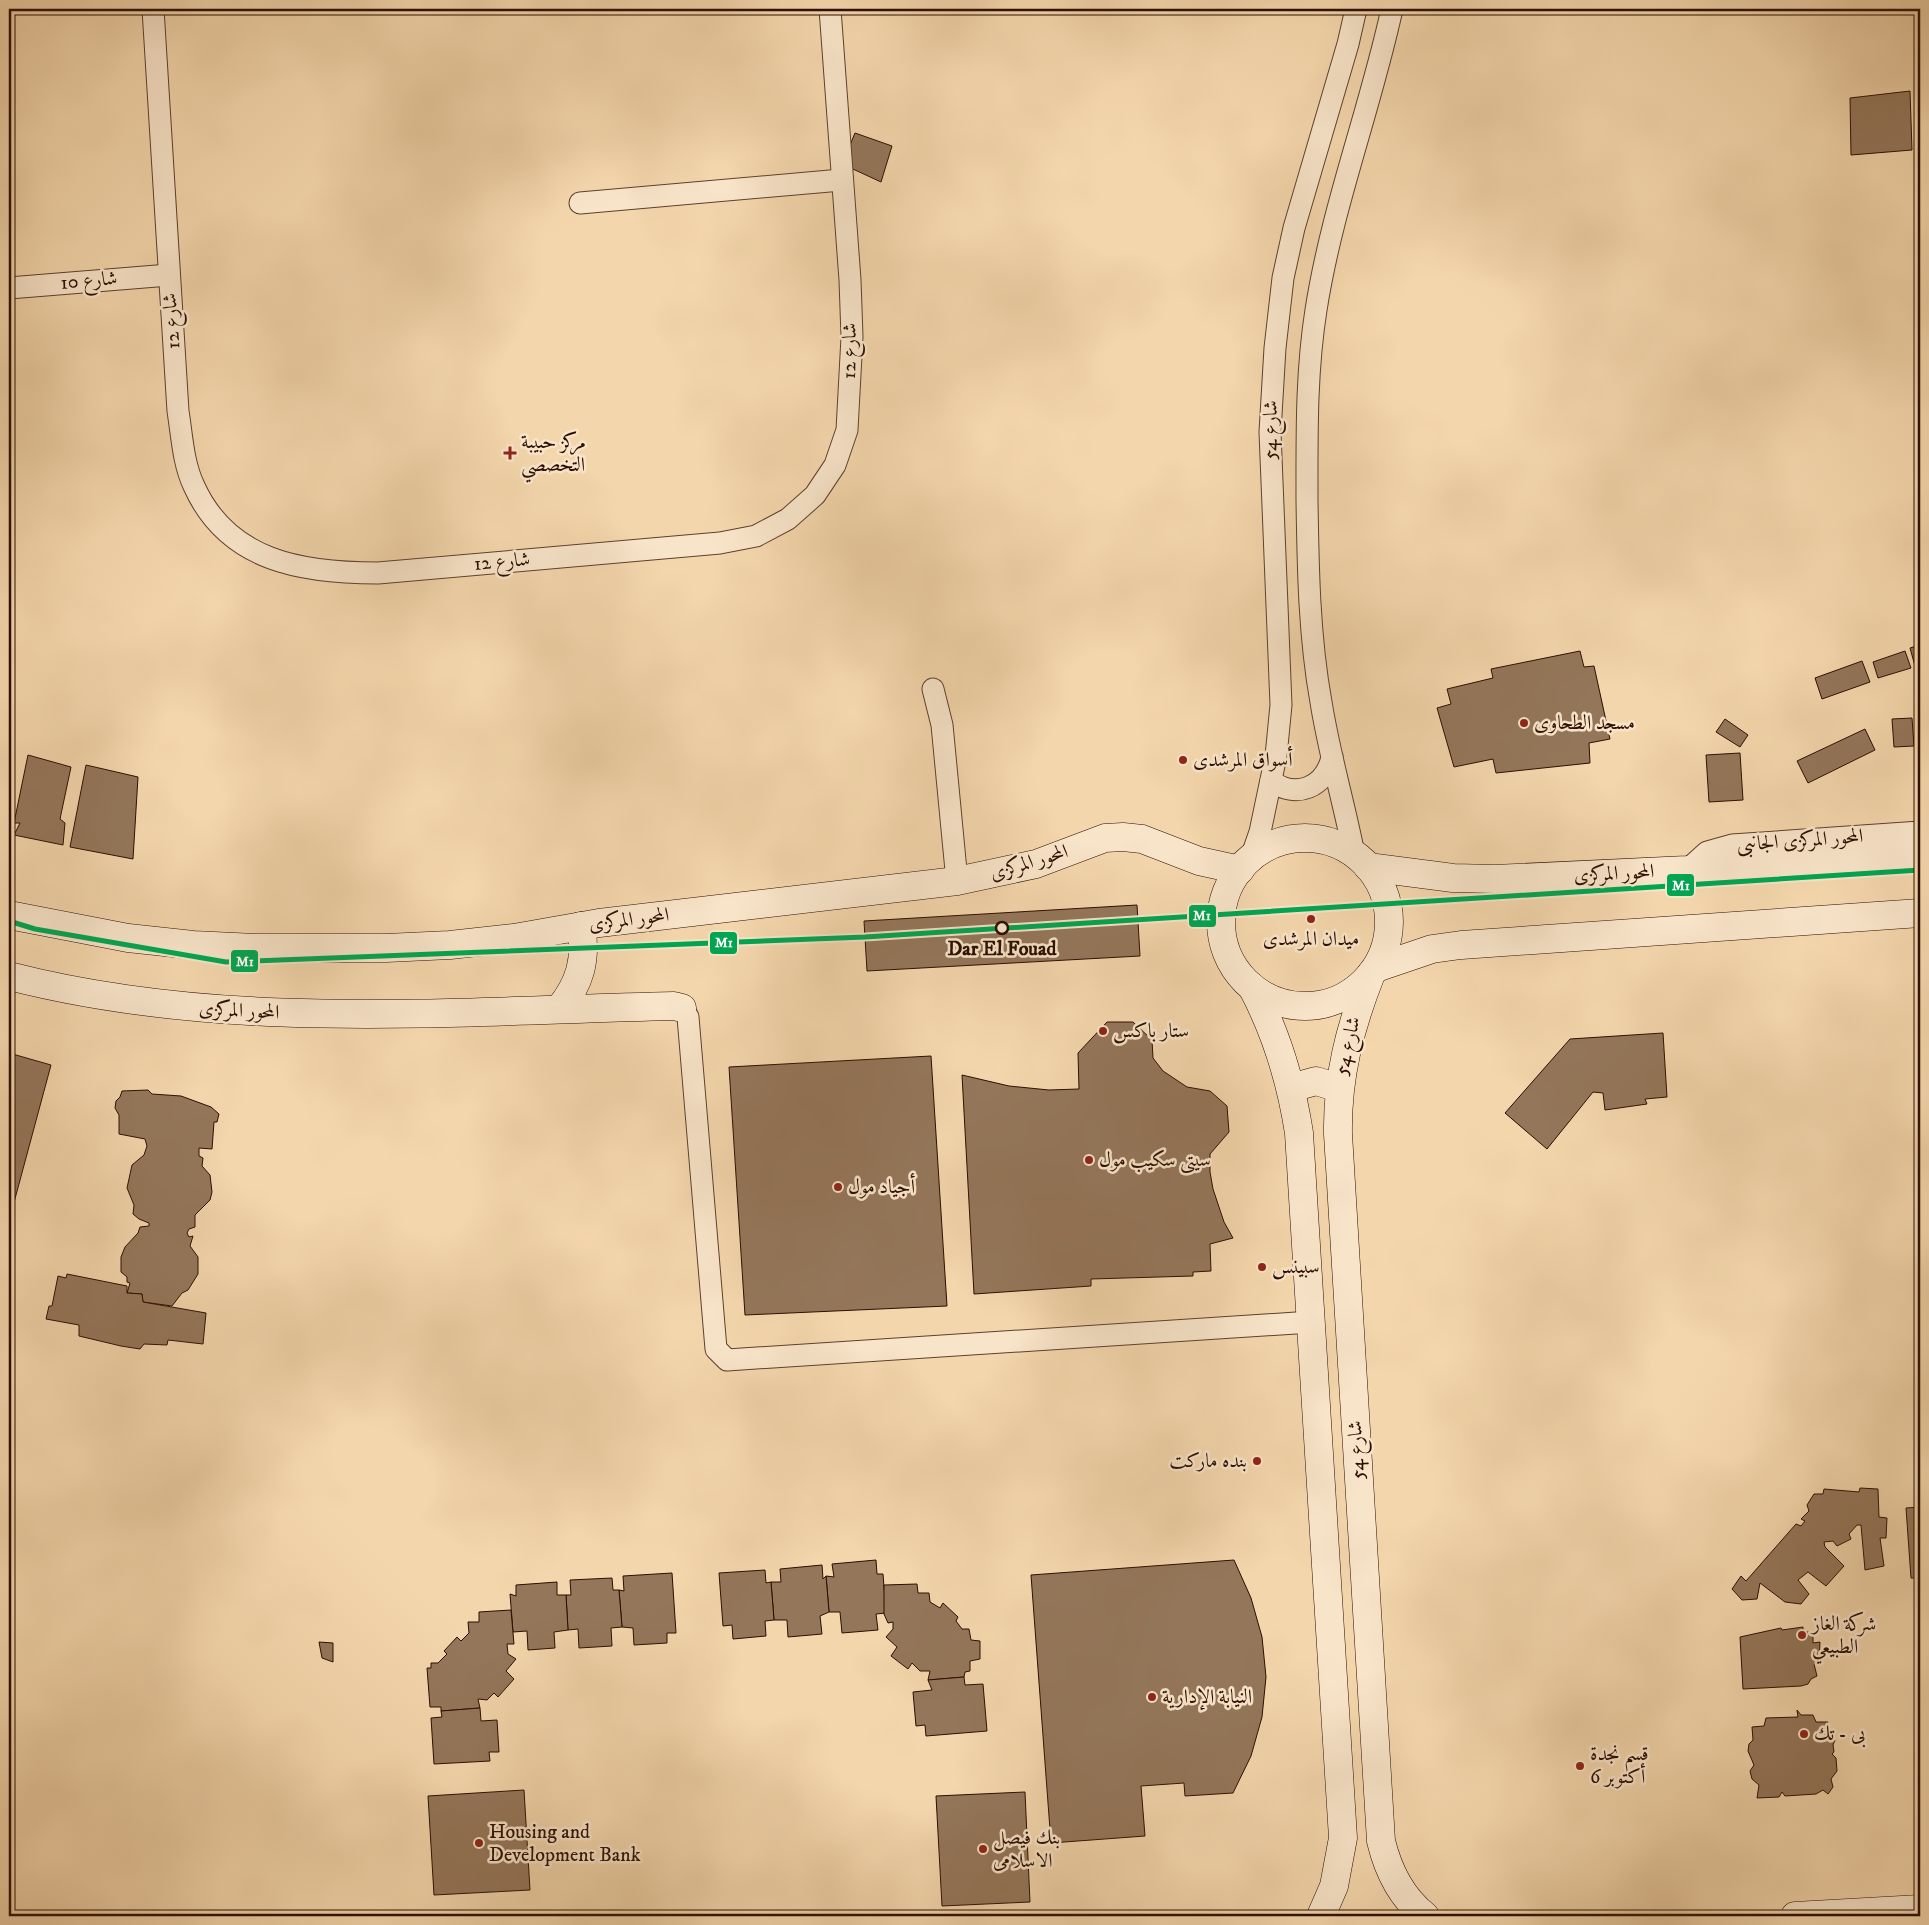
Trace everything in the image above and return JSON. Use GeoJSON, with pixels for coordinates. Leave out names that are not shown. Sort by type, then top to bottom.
{"type":"FeatureCollection","features":[{"type":"Feature","properties":{"kind":"main road","name":"المحور المركزى"},"geometry":{"type":"LineString","coordinates":[[9,915],[64,928],[128,938],[257,948],[322,949],[450,945],[514,938],[581,926],[957,881],[1010,871],[1053,858],[1105,838],[1142,839],[1199,861],[1245,864]]}},
{"type":"Feature","properties":{"kind":"main road"},"geometry":{"type":"LineString","coordinates":[[1302,838],[1338,845],[1361,861],[1378,882],[1386,898],[1389,916],[1388,934],[1384,951],[1373,971],[1357,988],[1341,998],[1316,1005],[1286,1004],[1268,997],[1252,987],[1238,972],[1228,955],[1222,936],[1221,916],[1225,897],[1233,879],[1245,864],[1266,848],[1283,841],[1302,838]]}},
{"type":"Feature","properties":{"kind":"main road","name":"المحور المركزى"},"geometry":{"type":"LineString","coordinates":[[1361,861],[1444,877],[1495,879],[1687,870],[1920,853]]}},
{"type":"Feature","properties":{"kind":"main road"},"geometry":{"type":"LineString","coordinates":[[1373,971],[1422,952],[1461,945],[1920,913]]}},
{"type":"Feature","properties":{"kind":"main road"},"geometry":{"type":"LineString","coordinates":[[559,1009],[572,991],[581,971],[584,956],[581,926]]}},
{"type":"Feature","properties":{"kind":"main road","name":"شارع 54"},"geometry":{"type":"LineString","coordinates":[[1373,971],[1348,1038],[1339,1088],[1338,1134],[1381,1841],[1385,1857],[1398,1885],[1409,1900],[1425,1916]]}},
{"type":"Feature","properties":{"kind":"main road","name":"المحور المركزى"},"geometry":{"type":"LineString","coordinates":[[9,976],[61,988],[198,1009],[276,1014],[355,1014],[674,1006],[682,1008]]}},
{"type":"Feature","properties":{"kind":"main road","name":"شارع 54"},"geometry":{"type":"LineString","coordinates":[[1252,987],[1276,1038],[1291,1088],[1299,1133],[1342,1821],[1341,1854],[1334,1886],[1321,1916]]}},
{"type":"Feature","properties":{"kind":"main road"},"geometry":{"type":"LineString","coordinates":[[1291,1088],[1316,1081],[1339,1088]]}},
{"type":"Feature","properties":{"kind":"main road"},"geometry":{"type":"LineString","coordinates":[[1341,1854],[1363,1856],[1371,1852],[1381,1841]]}},
{"type":"Feature","properties":{"kind":"main road"},"geometry":{"type":"LineString","coordinates":[[1795,1916],[1920,1909]]}},
{"type":"Feature","properties":{"kind":"street","name":"شارع 12"},"geometry":{"type":"LineString","coordinates":[[153,9],[178,411],[184,452],[194,486],[214,519],[242,546],[275,562],[312,569],[362,573],[720,543],[756,536],[788,519],[815,495],[835,465],[847,430],[852,337],[850,280],[841,180],[830,9]]}},
{"type":"Feature","properties":{"kind":"street","name":"شارع 54"},"geometry":{"type":"LineString","coordinates":[[1245,864],[1260,832],[1276,756],[1281,704],[1270,474],[1271,390],[1283,278],[1294,228],[1348,44],[1356,9]]}},
{"type":"Feature","properties":{"kind":"street","name":"شارع 54"},"geometry":{"type":"LineString","coordinates":[[1361,861],[1332,757],[1320,702],[1314,651],[1308,546],[1307,428],[1311,351],[1318,300],[1342,193],[1384,47],[1392,9]]}},
{"type":"Feature","properties":{"kind":"street"},"geometry":{"type":"LineString","coordinates":[[580,203],[841,180]]}},
{"type":"Feature","properties":{"kind":"street","name":"شارع 10"},"geometry":{"type":"LineString","coordinates":[[9,288],[169,275]]}},
{"type":"Feature","properties":{"kind":"street"},"geometry":{"type":"LineString","coordinates":[[932,690],[942,724],[957,881]]}},
{"type":"Feature","properties":{"kind":"street"},"geometry":{"type":"LineString","coordinates":[[1271,781],[1289,790],[1309,788],[1325,776],[1332,757]]}},
{"type":"Feature","properties":{"kind":"street","name":"المحور المركزى الجانبى"},"geometry":{"type":"LineString","coordinates":[[1687,870],[1707,852],[1732,845],[1920,832]]}},
{"type":"Feature","properties":{"kind":"street"},"geometry":{"type":"LineString","coordinates":[[682,1008],[688,1017],[716,1349],[726,1360],[1311,1322]]}},
{"type":"Feature","properties":{"kind":"building"},"geometry":{"type":"Polygon","coordinates":[[[1910,91],[1912,150],[1851,155],[1850,98],[1910,91]]]}},
{"type":"Feature","properties":{"kind":"building"},"geometry":{"type":"Polygon","coordinates":[[[855,133],[892,146],[881,182],[842,164],[855,133]]]}},
{"type":"Feature","properties":{"kind":"building"},"geometry":{"type":"Polygon","coordinates":[[[1920,645],[1920,665],[1915,666],[1910,648],[1920,645]]]}},
{"type":"Feature","properties":{"kind":"building","name":"مسجد الطحاوى"},"geometry":{"type":"Polygon","coordinates":[[[1580,651],[1584,667],[1594,666],[1610,739],[1589,743],[1590,763],[1496,773],[1493,759],[1454,767],[1437,708],[1451,704],[1447,689],[1493,678],[1491,669],[1580,651]]]}},
{"type":"Feature","properties":{"kind":"building"},"geometry":{"type":"Polygon","coordinates":[[[1905,651],[1911,668],[1878,678],[1873,662],[1905,651]]]}},
{"type":"Feature","properties":{"kind":"building"},"geometry":{"type":"Polygon","coordinates":[[[1862,661],[1870,682],[1822,699],[1815,678],[1862,661]]]}},
{"type":"Feature","properties":{"kind":"building"},"geometry":{"type":"Polygon","coordinates":[[[1912,718],[1914,746],[1894,747],[1892,719],[1912,718]]]}},
{"type":"Feature","properties":{"kind":"building"},"geometry":{"type":"Polygon","coordinates":[[[1725,719],[1748,735],[1740,747],[1716,732],[1725,719]]]}},
{"type":"Feature","properties":{"kind":"building"},"geometry":{"type":"Polygon","coordinates":[[[1865,729],[1875,750],[1808,783],[1797,761],[1865,729]]]}},
{"type":"Feature","properties":{"kind":"building"},"geometry":{"type":"Polygon","coordinates":[[[9,750],[13,751],[10,773],[9,773],[9,750]]]}},
{"type":"Feature","properties":{"kind":"building"},"geometry":{"type":"Polygon","coordinates":[[[1740,753],[1743,800],[1709,802],[1706,755],[1740,753]]]}},
{"type":"Feature","properties":{"kind":"building"},"geometry":{"type":"Polygon","coordinates":[[[28,755],[71,767],[60,819],[65,823],[63,845],[14,835],[20,823],[14,823],[28,755]]]}},
{"type":"Feature","properties":{"kind":"building"},"geometry":{"type":"Polygon","coordinates":[[[86,765],[138,777],[133,859],[70,847],[86,765]]]}},
{"type":"Feature","properties":{"kind":"building","name":"Dar El Fouad"},"geometry":{"type":"Polygon","coordinates":[[[1137,905],[1140,956],[867,971],[864,921],[1137,905]]]}},
{"type":"Feature","properties":{"kind":"building","name":"سيتى سكيب مول"},"geometry":{"type":"Polygon","coordinates":[[[1107,1022],[1133,1022],[1152,1040],[1153,1058],[1163,1071],[1187,1087],[1210,1091],[1227,1106],[1229,1132],[1210,1154],[1210,1172],[1213,1189],[1224,1222],[1233,1238],[1210,1244],[1211,1271],[1193,1272],[1193,1276],[1091,1279],[1091,1286],[974,1294],[962,1075],[1009,1086],[1049,1090],[1079,1089],[1078,1053],[1107,1022]]]}},
{"type":"Feature","properties":{"kind":"building"},"geometry":{"type":"Polygon","coordinates":[[[1663,1033],[1667,1097],[1645,1099],[1647,1104],[1605,1110],[1603,1093],[1593,1092],[1547,1149],[1505,1113],[1570,1039],[1663,1033]]]}},
{"type":"Feature","properties":{"kind":"building"},"geometry":{"type":"Polygon","coordinates":[[[9,1053],[51,1065],[9,1221],[9,1053]]]}},
{"type":"Feature","properties":{"kind":"building","name":"أجياد مول"},"geometry":{"type":"Polygon","coordinates":[[[931,1056],[947,1306],[745,1315],[729,1067],[931,1056]]]}},
{"type":"Feature","properties":{"kind":"building"},"geometry":{"type":"Polygon","coordinates":[[[148,1090],[152,1094],[181,1096],[211,1107],[219,1114],[217,1122],[214,1122],[212,1149],[199,1148],[199,1156],[203,1158],[202,1166],[210,1175],[212,1192],[210,1200],[195,1215],[195,1227],[189,1229],[187,1233],[189,1237],[193,1236],[190,1246],[198,1257],[198,1274],[188,1290],[182,1293],[172,1306],[143,1302],[142,1294],[127,1293],[130,1283],[127,1282],[127,1277],[121,1272],[121,1257],[125,1247],[138,1233],[140,1227],[149,1226],[149,1223],[133,1214],[134,1205],[127,1188],[132,1165],[144,1155],[147,1146],[145,1139],[119,1134],[119,1115],[115,1108],[116,1101],[122,1091],[148,1090]]]}},
{"type":"Feature","properties":{"kind":"building"},"geometry":{"type":"Polygon","coordinates":[[[67,1274],[127,1286],[127,1293],[142,1294],[143,1302],[206,1313],[203,1344],[168,1340],[167,1345],[144,1344],[140,1349],[79,1336],[79,1325],[46,1319],[49,1306],[52,1306],[58,1276],[66,1278],[67,1274]]]}},
{"type":"Feature","properties":{"kind":"building"},"geometry":{"type":"Polygon","coordinates":[[[1860,1488],[1878,1489],[1879,1517],[1887,1518],[1886,1538],[1880,1538],[1884,1566],[1865,1570],[1861,1525],[1857,1525],[1849,1534],[1851,1539],[1837,1546],[1833,1541],[1824,1542],[1825,1547],[1844,1566],[1826,1586],[1808,1572],[1798,1580],[1809,1594],[1801,1604],[1785,1602],[1760,1583],[1757,1599],[1742,1600],[1732,1589],[1741,1576],[1746,1581],[1796,1524],[1801,1526],[1805,1521],[1801,1519],[1809,1511],[1807,1505],[1814,1494],[1823,1494],[1824,1489],[1859,1492],[1860,1488]]]}},
{"type":"Feature","properties":{"kind":"building"},"geometry":{"type":"Polygon","coordinates":[[[1920,1507],[1920,1578],[1911,1578],[1906,1508],[1920,1507]]]}},
{"type":"Feature","properties":{"kind":"building"},"geometry":{"type":"Polygon","coordinates":[[[876,1560],[877,1574],[883,1574],[886,1613],[876,1614],[878,1630],[842,1633],[840,1612],[829,1612],[826,1576],[834,1577],[832,1564],[876,1560]]]}},
{"type":"Feature","properties":{"kind":"building","name":"النيابة الإدارية"},"geometry":{"type":"Polygon","coordinates":[[[1234,1560],[1251,1598],[1262,1637],[1266,1677],[1262,1717],[1251,1756],[1233,1793],[1185,1796],[1184,1783],[1141,1786],[1145,1836],[1051,1843],[1031,1575],[1234,1560]]]}},
{"type":"Feature","properties":{"kind":"building"},"geometry":{"type":"Polygon","coordinates":[[[822,1565],[823,1579],[826,1576],[829,1612],[820,1616],[822,1634],[788,1637],[787,1620],[774,1620],[771,1582],[781,1582],[780,1569],[822,1565]]]}},
{"type":"Feature","properties":{"kind":"building"},"geometry":{"type":"Polygon","coordinates":[[[765,1570],[766,1583],[771,1582],[774,1620],[765,1621],[766,1636],[733,1639],[732,1625],[723,1626],[719,1573],[765,1570]]]}},
{"type":"Feature","properties":{"kind":"building"},"geometry":{"type":"Polygon","coordinates":[[[672,1573],[676,1633],[667,1633],[667,1643],[634,1645],[633,1628],[622,1627],[619,1590],[624,1591],[623,1576],[672,1573]]]}},
{"type":"Feature","properties":{"kind":"building"},"geometry":{"type":"Polygon","coordinates":[[[612,1578],[613,1590],[619,1590],[622,1627],[611,1628],[612,1646],[579,1648],[578,1629],[568,1630],[566,1595],[571,1595],[570,1580],[612,1578]]]}},
{"type":"Feature","properties":{"kind":"building"},"geometry":{"type":"Polygon","coordinates":[[[557,1582],[557,1595],[566,1595],[568,1630],[554,1632],[555,1648],[528,1650],[527,1631],[513,1632],[510,1594],[516,1596],[516,1585],[557,1582]]]}},
{"type":"Feature","properties":{"kind":"building"},"geometry":{"type":"Polygon","coordinates":[[[917,1584],[918,1593],[929,1593],[930,1602],[940,1608],[943,1603],[958,1617],[956,1621],[962,1629],[969,1629],[971,1640],[980,1641],[980,1659],[970,1661],[970,1671],[965,1672],[964,1677],[928,1680],[930,1671],[920,1671],[912,1663],[908,1669],[891,1656],[897,1647],[886,1637],[893,1629],[893,1622],[888,1623],[884,1614],[884,1585],[917,1584]]]}},
{"type":"Feature","properties":{"kind":"building"},"geometry":{"type":"Polygon","coordinates":[[[511,1610],[514,1644],[507,1644],[508,1654],[516,1659],[506,1671],[514,1679],[498,1697],[494,1693],[487,1700],[478,1699],[480,1708],[441,1711],[441,1707],[430,1707],[427,1668],[431,1668],[431,1663],[438,1663],[447,1654],[444,1651],[457,1637],[461,1641],[469,1633],[468,1622],[479,1622],[479,1612],[511,1610]]]}},
{"type":"Feature","properties":{"kind":"building"},"geometry":{"type":"Polygon","coordinates":[[[1803,1627],[1803,1632],[1813,1632],[1813,1643],[1820,1642],[1819,1660],[1814,1664],[1817,1676],[1811,1679],[1808,1684],[1801,1686],[1743,1689],[1740,1637],[1781,1628],[1782,1630],[1803,1627]]]}},
{"type":"Feature","properties":{"kind":"building"},"geometry":{"type":"Polygon","coordinates":[[[319,1642],[333,1643],[333,1662],[322,1658],[319,1642]]]}},
{"type":"Feature","properties":{"kind":"building"},"geometry":{"type":"Polygon","coordinates":[[[964,1677],[965,1685],[983,1684],[987,1731],[926,1736],[925,1725],[916,1726],[913,1692],[932,1690],[928,1680],[964,1677]]]}},
{"type":"Feature","properties":{"kind":"building"},"geometry":{"type":"Polygon","coordinates":[[[480,1708],[481,1721],[497,1720],[499,1752],[489,1752],[490,1761],[434,1764],[431,1718],[442,1717],[441,1711],[480,1708]]]}},
{"type":"Feature","properties":{"kind":"building"},"geometry":{"type":"Polygon","coordinates":[[[1797,1710],[1801,1715],[1813,1715],[1816,1722],[1828,1722],[1828,1734],[1835,1740],[1833,1745],[1834,1752],[1832,1754],[1836,1758],[1837,1771],[1831,1779],[1833,1787],[1828,1794],[1823,1790],[1816,1794],[1785,1796],[1782,1792],[1779,1797],[1757,1798],[1759,1785],[1752,1779],[1750,1771],[1754,1765],[1748,1751],[1749,1744],[1753,1740],[1752,1727],[1764,1726],[1766,1718],[1798,1717],[1797,1710]]]}},
{"type":"Feature","properties":{"kind":"building","name":"Housing and Development Bank"},"geometry":{"type":"Polygon","coordinates":[[[524,1790],[530,1890],[434,1895],[428,1796],[524,1790]]]}},
{"type":"Feature","properties":{"kind":"building","name":"بنك فيصل الاسلامى"},"geometry":{"type":"Polygon","coordinates":[[[1025,1792],[1030,1902],[942,1906],[936,1796],[1025,1792]]]}},
{"type":"Feature","properties":{"kind":"transit line","name":"M1"},"geometry":{"type":"LineString","coordinates":[[9,921],[35,929],[226,962],[865,937],[1920,870]]}},
{"type":"Feature","properties":{"kind":"place","name":"مركز حبيبة التخصصي"},"geometry":{"type":"Point","coordinates":[510,453]}},
{"type":"Feature","properties":{"kind":"place","name":"مسجد الطحاوى"},"geometry":{"type":"Point","coordinates":[1524,723]}},
{"type":"Feature","properties":{"kind":"place","name":"أسواق المرشدى"},"geometry":{"type":"Point","coordinates":[1183,760]}},
{"type":"Feature","properties":{"kind":"place","name":"ميدان المرشدى"},"geometry":{"type":"Point","coordinates":[1311,919]}},
{"type":"Feature","properties":{"kind":"place","name":"Dar El Fouad"},"geometry":{"type":"Point","coordinates":[1002,928]}},
{"type":"Feature","properties":{"kind":"place","name":"ستار باكس"},"geometry":{"type":"Point","coordinates":[1103,1031]}},
{"type":"Feature","properties":{"kind":"place","name":"سيتى سكيب مول"},"geometry":{"type":"Point","coordinates":[1089,1160]}},
{"type":"Feature","properties":{"kind":"place","name":"أجياد مول"},"geometry":{"type":"Point","coordinates":[838,1187]}},
{"type":"Feature","properties":{"kind":"place","name":"سبينس"},"geometry":{"type":"Point","coordinates":[1262,1267]}},
{"type":"Feature","properties":{"kind":"place","name":"بنده ماركت"},"geometry":{"type":"Point","coordinates":[1257,1461]}},
{"type":"Feature","properties":{"kind":"place","name":"شركة الغاز الطبيعي"},"geometry":{"type":"Point","coordinates":[1802,1635]}},
{"type":"Feature","properties":{"kind":"place","name":"النيابة الإدارية"},"geometry":{"type":"Point","coordinates":[1152,1697]}},
{"type":"Feature","properties":{"kind":"place","name":"بى - تك"},"geometry":{"type":"Point","coordinates":[1804,1734]}},
{"type":"Feature","properties":{"kind":"place","name":"قسم نجدة 6 أكتوبر"},"geometry":{"type":"Point","coordinates":[1580,1766]}},
{"type":"Feature","properties":{"kind":"place","name":"Housing and Development Bank"},"geometry":{"type":"Point","coordinates":[479,1843]}},
{"type":"Feature","properties":{"kind":"place","name":"بنك فيصل الاسلامى"},"geometry":{"type":"Point","coordinates":[983,1849]}}]}
